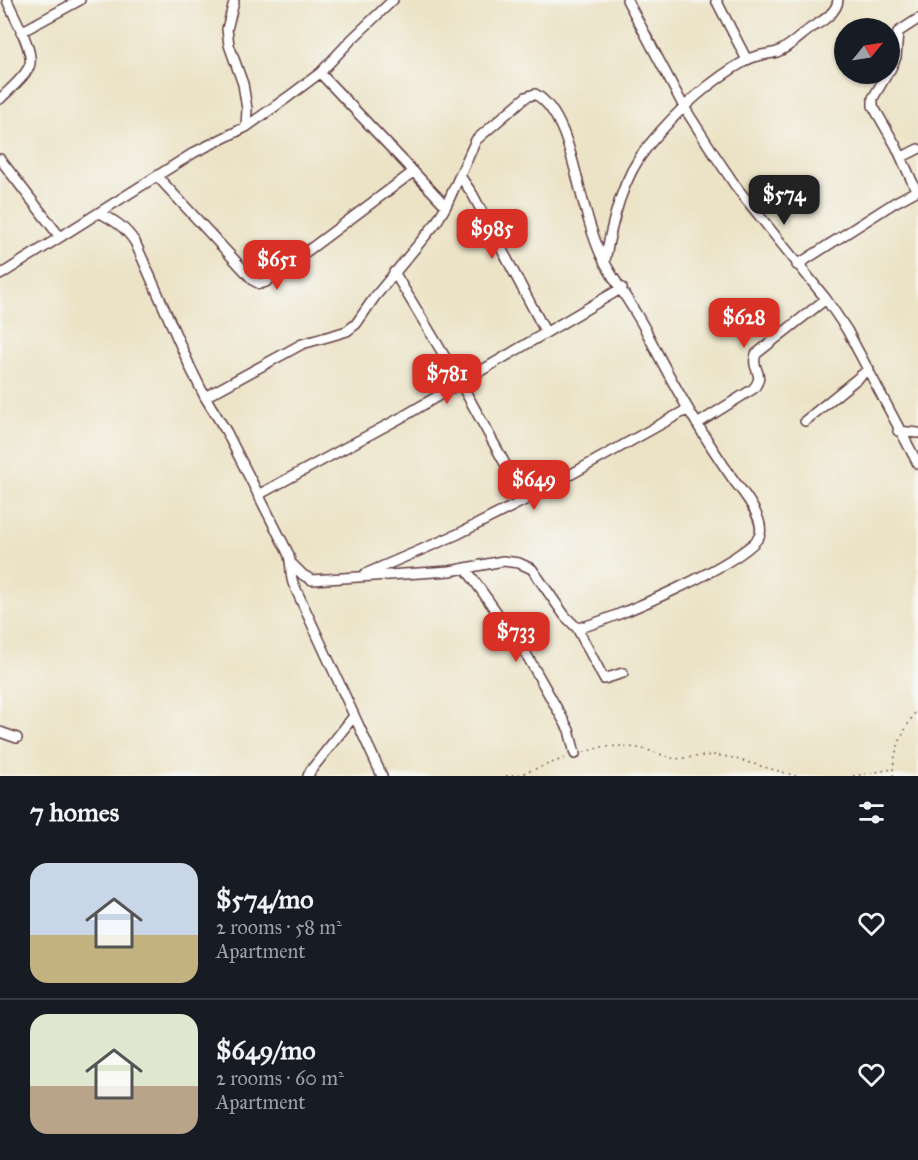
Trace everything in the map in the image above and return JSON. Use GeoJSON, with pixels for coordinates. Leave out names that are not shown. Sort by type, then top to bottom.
{"type":"FeatureCollection","features":[{"type":"Feature","properties":{"kind":"street"},"geometry":{"type":"LineString","coordinates":[[0,99],[24,74],[32,60],[7,0]]}},
{"type":"Feature","properties":{"kind":"street"},"geometry":{"type":"LineString","coordinates":[[21,32],[80,0]]}},
{"type":"Feature","properties":{"kind":"street"},"geometry":{"type":"LineString","coordinates":[[0,275],[195,152],[246,127],[320,73],[393,0]]}},
{"type":"Feature","properties":{"kind":"street"},"geometry":{"type":"LineString","coordinates":[[627,0],[684,107],[737,188],[847,330],[898,431],[918,464]]}},
{"type":"Feature","properties":{"kind":"street"},"geometry":{"type":"LineString","coordinates":[[716,0],[747,60]]}},
{"type":"Feature","properties":{"kind":"street"},"geometry":{"type":"LineString","coordinates":[[605,263],[612,223],[632,172],[646,148],[684,107],[712,82],[758,54],[778,51],[787,46],[834,10],[838,0]]}},
{"type":"Feature","properties":{"kind":"street"},"geometry":{"type":"LineString","coordinates":[[234,2],[227,29],[229,45],[243,84],[247,109],[246,127]]}},
{"type":"Feature","properties":{"kind":"street"},"geometry":{"type":"LineString","coordinates":[[900,31],[918,19]]}},
{"type":"Feature","properties":{"kind":"street"},"geometry":{"type":"LineString","coordinates":[[320,73],[446,206]]}},
{"type":"Feature","properties":{"kind":"street"},"geometry":{"type":"LineString","coordinates":[[797,265],[917,190],[902,157],[873,106],[873,98],[881,84]]}},
{"type":"Feature","properties":{"kind":"street"},"geometry":{"type":"LineString","coordinates":[[206,397],[302,344],[347,331],[360,319],[446,206],[476,140],[526,97],[535,94],[542,98],[559,124],[567,142],[584,207],[605,263],[637,313],[697,424],[746,496],[759,520],[761,533],[754,544],[738,556],[673,590],[594,623],[577,627]]}},
{"type":"Feature","properties":{"kind":"street"},"geometry":{"type":"LineString","coordinates":[[902,157],[918,149]]}},
{"type":"Feature","properties":{"kind":"street"},"geometry":{"type":"LineString","coordinates":[[0,159],[60,237]]}},
{"type":"Feature","properties":{"kind":"street"},"geometry":{"type":"LineString","coordinates":[[157,176],[254,281],[260,284],[266,282],[413,172]]}},
{"type":"Feature","properties":{"kind":"street"},"geometry":{"type":"LineString","coordinates":[[460,176],[473,195],[546,331]]}},
{"type":"Feature","properties":{"kind":"street"},"geometry":{"type":"LineString","coordinates":[[100,213],[118,222],[135,242],[157,295],[206,397],[226,431],[292,564],[303,575],[312,580],[450,571],[503,561],[519,563],[532,569],[566,616],[577,627],[604,679],[623,673]]}},
{"type":"Feature","properties":{"kind":"street"},"geometry":{"type":"LineString","coordinates":[[394,272],[460,382],[525,500]]}},
{"type":"Feature","properties":{"kind":"street"},"geometry":{"type":"LineString","coordinates":[[258,495],[354,444],[621,288]]}},
{"type":"Feature","properties":{"kind":"street"},"geometry":{"type":"LineString","coordinates":[[697,424],[753,389],[759,382],[760,376],[754,360],[756,354],[825,299]]}},
{"type":"Feature","properties":{"kind":"street"},"geometry":{"type":"LineString","coordinates":[[805,421],[868,369]]}},
{"type":"Feature","properties":{"kind":"street"},"geometry":{"type":"LineString","coordinates":[[360,576],[458,534],[525,500],[688,409]]}},
{"type":"Feature","properties":{"kind":"street"},"geometry":{"type":"LineString","coordinates":[[898,431],[918,433]]}},
{"type":"Feature","properties":{"kind":"street"},"geometry":{"type":"LineString","coordinates":[[292,564],[293,584],[382,776]]}},
{"type":"Feature","properties":{"kind":"street"},"geometry":{"type":"LineString","coordinates":[[466,569],[525,652],[569,730],[575,754]]}},
{"type":"Feature","properties":{"kind":"street"},"geometry":{"type":"LineString","coordinates":[[308,776],[354,716]]}},
{"type":"Feature","properties":{"kind":"street"},"geometry":{"type":"LineString","coordinates":[[0,732],[17,738]]}},
{"type":"Feature","properties":{"kind":"path"},"geometry":{"type":"LineString","coordinates":[[893,776],[892,769],[900,740],[918,708]]}},
{"type":"Feature","properties":{"kind":"path"},"geometry":{"type":"LineString","coordinates":[[506,776],[521,774],[575,754],[602,747],[621,746],[644,749],[675,759],[713,755],[729,757],[796,776]]}},
{"type":"Feature","properties":{"kind":"path"},"geometry":{"type":"LineString","coordinates":[[854,776],[892,769]]}}]}
